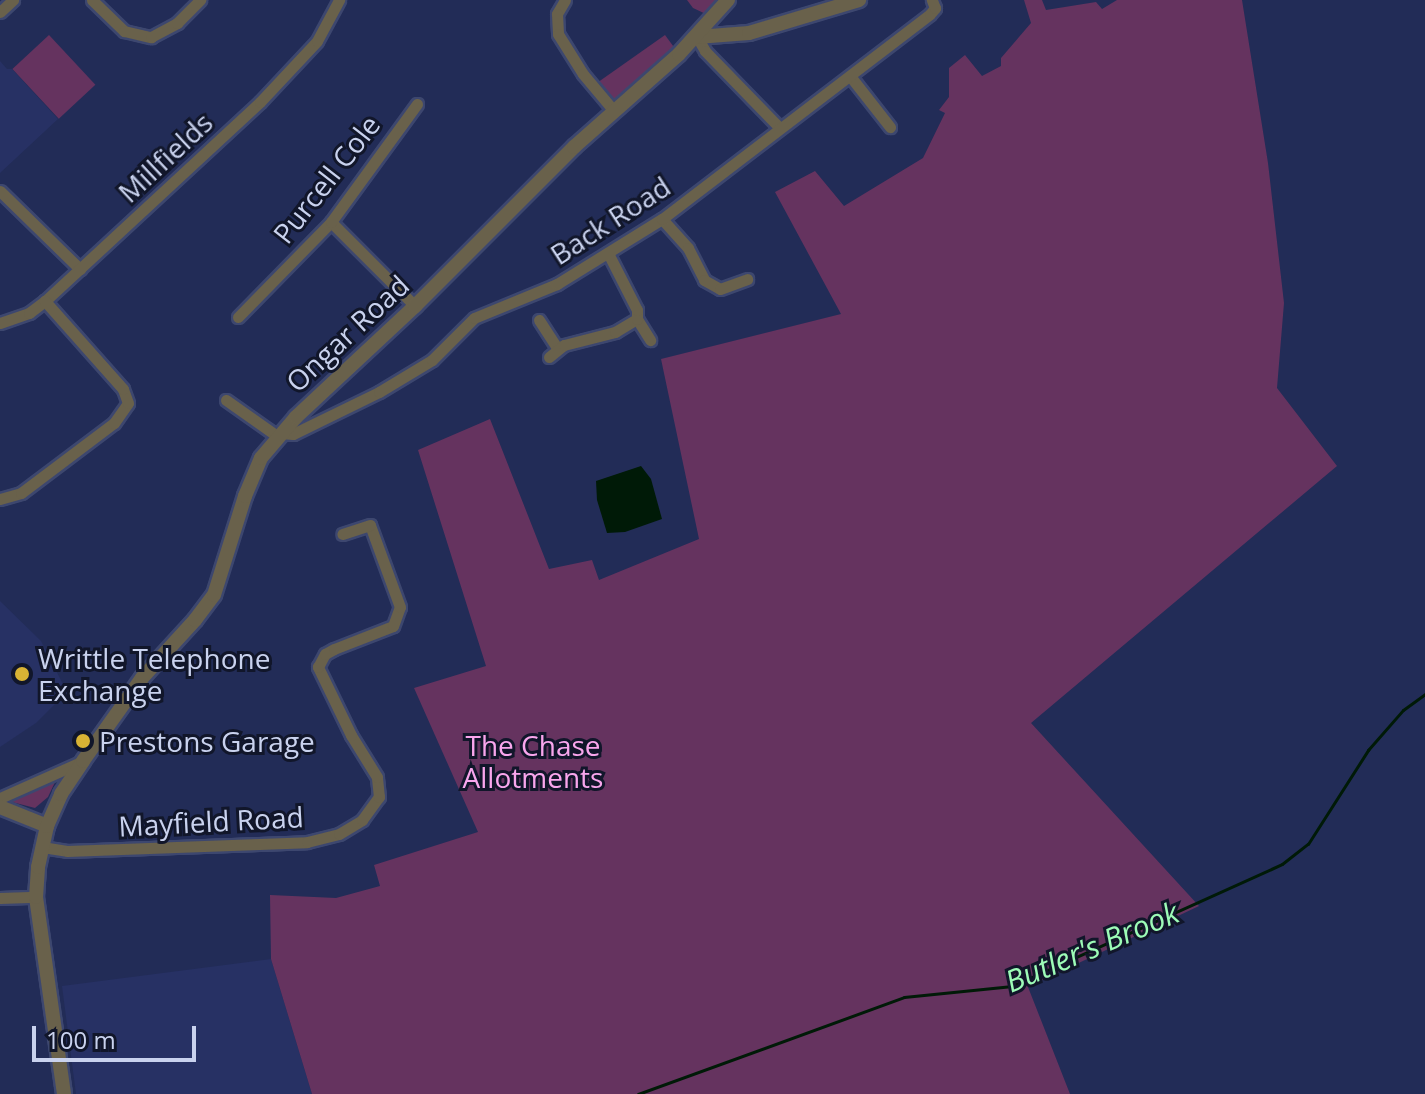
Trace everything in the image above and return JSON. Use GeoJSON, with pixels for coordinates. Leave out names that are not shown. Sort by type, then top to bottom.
{"type":"FeatureCollection","features":[{"type":"Feature","properties":{"kind":"street"},"geometry":{"type":"LineString","coordinates":[[92,0],[124,31],[151,37],[177,23],[200,0]]}},
{"type":"Feature","properties":{"kind":"street","name":"Millfields"},"geometry":{"type":"LineString","coordinates":[[0,323],[29,313],[45,301],[260,102],[317,41],[339,0]]}},
{"type":"Feature","properties":{"kind":"street"},"geometry":{"type":"LineString","coordinates":[[565,0],[557,14],[558,34],[583,74],[614,111]]}},
{"type":"Feature","properties":{"kind":"street","name":"Ongar Road"},"geometry":{"type":"LineString","coordinates":[[64,1094],[36,897],[47,826],[61,794],[142,678],[214,595],[257,467],[279,434],[614,111],[697,37],[728,0]]}},
{"type":"Feature","properties":{"kind":"street"},"geometry":{"type":"LineString","coordinates":[[780,128],[705,51],[697,37],[749,33],[859,0]]}},
{"type":"Feature","properties":{"kind":"street","name":"Back Road"},"geometry":{"type":"LineString","coordinates":[[279,434],[293,434],[379,392],[432,360],[474,318],[557,284],[662,219],[930,14],[935,8],[932,0]]}},
{"type":"Feature","properties":{"kind":"street"},"geometry":{"type":"LineString","coordinates":[[850,76],[890,127]]}},
{"type":"Feature","properties":{"kind":"street","name":"Purcell Cole"},"geometry":{"type":"LineString","coordinates":[[238,317],[331,222],[417,104]]}},
{"type":"Feature","properties":{"kind":"street"},"geometry":{"type":"LineString","coordinates":[[0,191],[80,269]]}},
{"type":"Feature","properties":{"kind":"street"},"geometry":{"type":"LineString","coordinates":[[662,219],[688,248],[704,280],[720,289],[747,279]]}},
{"type":"Feature","properties":{"kind":"street"},"geometry":{"type":"LineString","coordinates":[[331,222],[415,306]]}},
{"type":"Feature","properties":{"kind":"street"},"geometry":{"type":"LineString","coordinates":[[608,253],[637,310],[637,319],[650,340]]}},
{"type":"Feature","properties":{"kind":"street"},"geometry":{"type":"LineString","coordinates":[[0,499],[21,493],[114,423],[128,403],[123,389],[45,301]]}},
{"type":"Feature","properties":{"kind":"street"},"geometry":{"type":"LineString","coordinates":[[539,320],[553,352],[615,332],[637,319]]}},
{"type":"Feature","properties":{"kind":"street"},"geometry":{"type":"LineString","coordinates":[[226,400],[279,434]]}},
{"type":"Feature","properties":{"kind":"street","name":"Mayfield Road"},"geometry":{"type":"LineString","coordinates":[[42,847],[67,851],[307,842],[339,834],[362,820],[379,797],[377,777],[351,735],[318,667],[325,654],[334,649],[393,626],[400,607],[370,525],[342,534]]}},
{"type":"Feature","properties":{"kind":"street"},"geometry":{"type":"LineString","coordinates":[[0,798],[83,761]]}},
{"type":"Feature","properties":{"kind":"street"},"geometry":{"type":"LineString","coordinates":[[0,807],[47,826]]}},
{"type":"Feature","properties":{"kind":"street"},"geometry":{"type":"LineString","coordinates":[[0,898],[36,897]]}},
{"type":"Feature","properties":{"kind":"shaded area"},"geometry":{"type":"Polygon","coordinates":[[[0,61],[7,69],[12,69],[58,119],[0,173],[0,61]]]}},
{"type":"Feature","properties":{"kind":"shaded area"},"geometry":{"type":"Polygon","coordinates":[[[641,466],[651,479],[662,519],[625,532],[607,533],[597,500],[596,481],[641,466]]]}},
{"type":"Feature","properties":{"kind":"shaded area"},"geometry":{"type":"Polygon","coordinates":[[[0,601],[41,641],[67,692],[36,723],[0,747],[0,601]]]}},
{"type":"Feature","properties":{"kind":"shaded area"},"geometry":{"type":"Polygon","coordinates":[[[271,959],[312,1094],[76,1094],[62,986],[271,959]]]}},
{"type":"Feature","properties":{"kind":"green space"},"geometry":{"type":"Polygon","coordinates":[[[687,0],[719,0],[708,15],[693,8],[687,0]]]}},
{"type":"Feature","properties":{"kind":"green space","name":"The Chase Allotments"},"geometry":{"type":"Polygon","coordinates":[[[1024,0],[1042,0],[1046,10],[1096,2],[1102,9],[1117,0],[1242,0],[1268,163],[1284,303],[1277,388],[1337,466],[1031,723],[1199,906],[1028,987],[1070,1094],[312,1094],[271,959],[270,895],[336,898],[380,886],[374,865],[478,832],[414,688],[486,666],[418,450],[490,419],[549,569],[592,560],[599,580],[699,539],[661,359],[841,314],[775,192],[815,171],[844,206],[923,158],[945,113],[939,110],[949,97],[949,68],[965,55],[982,76],[1001,66],[1001,58],[1031,23],[1024,0]]]}},
{"type":"Feature","properties":{"kind":"green space"},"geometry":{"type":"Polygon","coordinates":[[[49,35],[95,85],[59,119],[12,69],[49,35]]]}},
{"type":"Feature","properties":{"kind":"green space"},"geometry":{"type":"Polygon","coordinates":[[[665,35],[679,54],[614,111],[594,85],[665,35]]]}},
{"type":"Feature","properties":{"kind":"green space"},"geometry":{"type":"Polygon","coordinates":[[[54,778],[48,797],[35,808],[8,801],[54,778]]]}},
{"type":"Feature","properties":{"kind":"waterway","name":"Butler's Brook"},"geometry":{"type":"LineString","coordinates":[[638,1094],[904,997],[1012,986],[1282,864],[1308,844],[1368,750],[1403,710],[1425,694]]}},
{"type":"Feature","properties":{"kind":"place","name":"Writtle Telephone Exchange"},"geometry":{"type":"Point","coordinates":[22,674]}},
{"type":"Feature","properties":{"kind":"place","name":"Prestons Garage"},"geometry":{"type":"Point","coordinates":[83,741]}}]}
